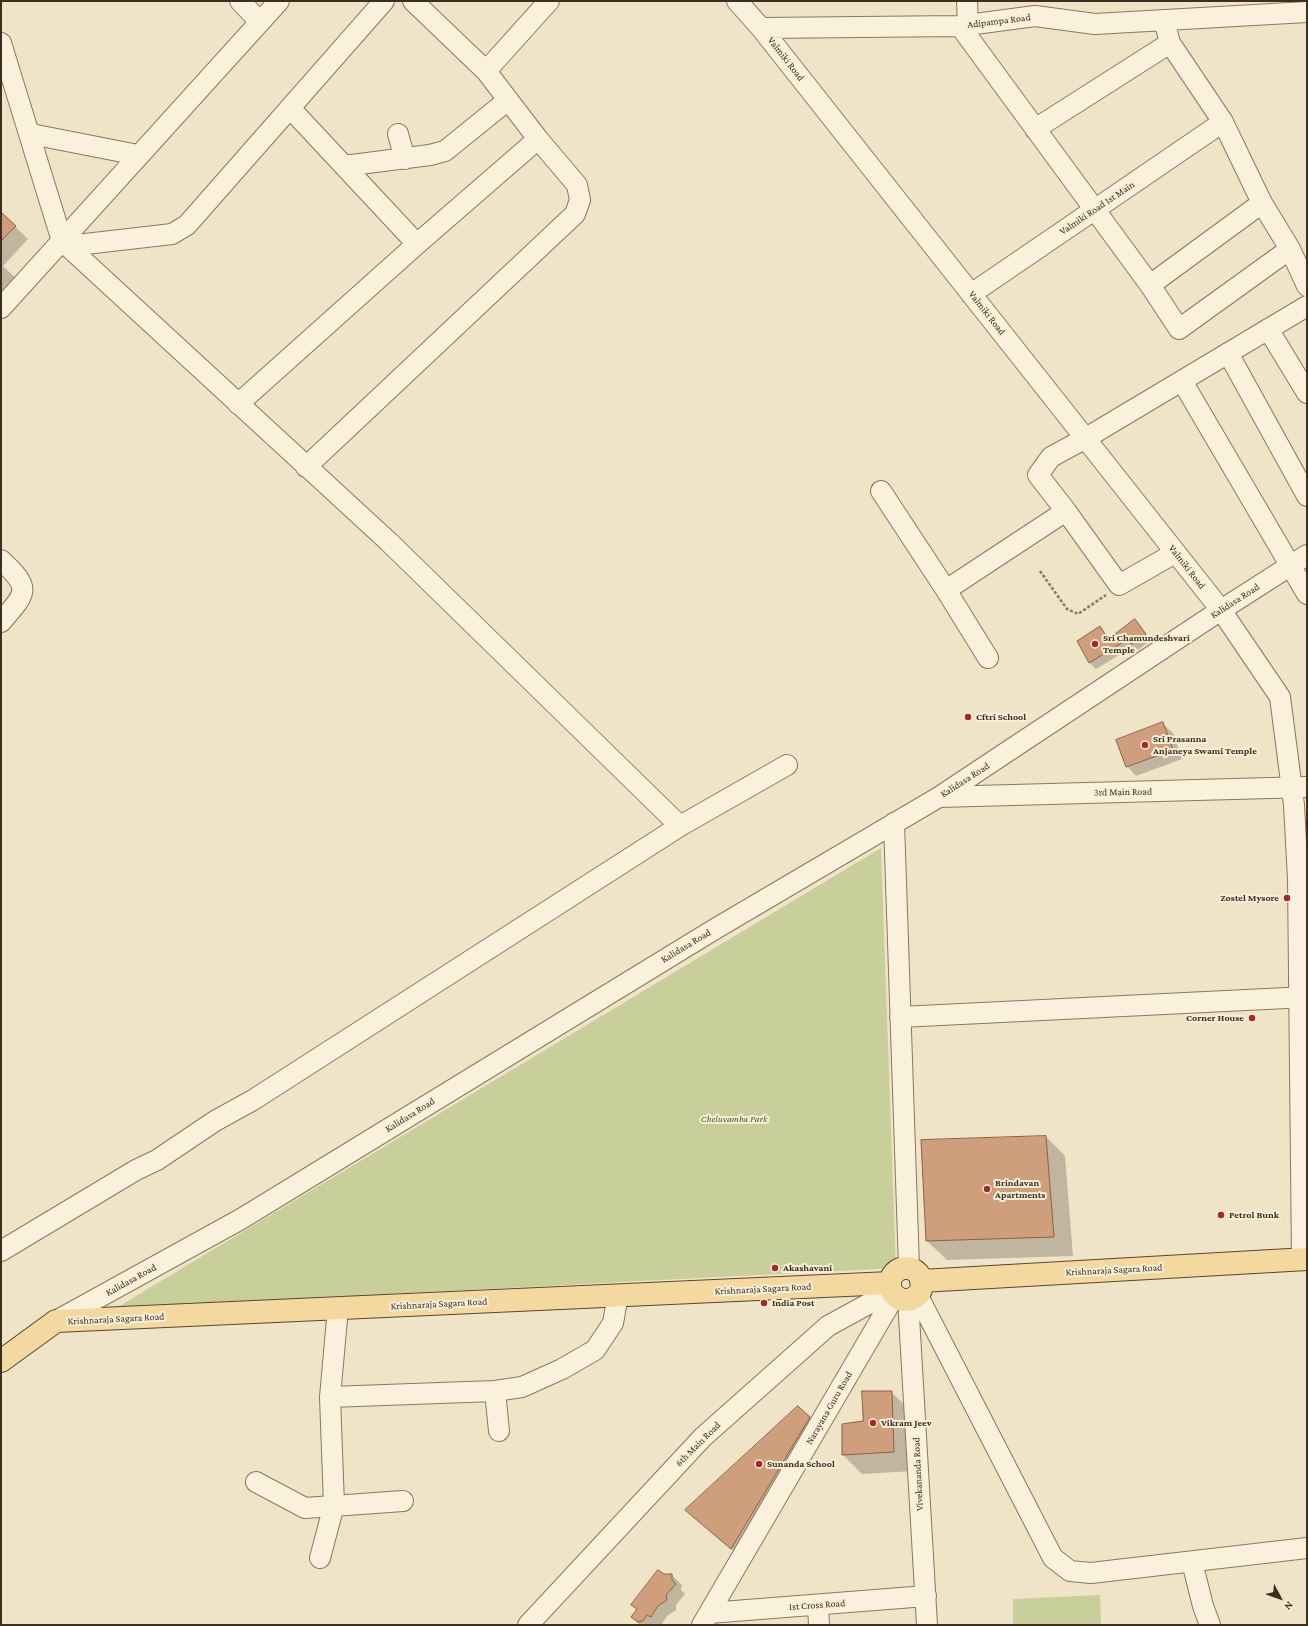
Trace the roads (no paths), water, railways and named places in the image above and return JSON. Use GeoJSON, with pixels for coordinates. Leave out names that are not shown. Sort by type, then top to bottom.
{"type":"FeatureCollection","features":[{"type":"Feature","properties":{"kind":"main road","name":"Krishnaraja Sagara Road"},"geometry":{"type":"LineString","coordinates":[[2,1359],[56,1322],[618,1295],[905,1287],[1304,1259]]}},
{"type":"Feature","properties":{"kind":"street"},"geometry":{"type":"LineString","coordinates":[[240,1],[260,22]]}},
{"type":"Feature","properties":{"kind":"street"},"geometry":{"type":"LineString","coordinates":[[1,308],[65,244],[138,155],[279,1]]}},
{"type":"Feature","properties":{"kind":"street"},"geometry":{"type":"LineString","coordinates":[[65,244],[172,234],[187,226],[384,1]]}},
{"type":"Feature","properties":{"kind":"street"},"geometry":{"type":"LineString","coordinates":[[306,467],[575,214],[580,200],[577,185],[538,139],[486,71],[413,1]]}},
{"type":"Feature","properties":{"kind":"street"},"geometry":{"type":"LineString","coordinates":[[486,71],[549,1]]}},
{"type":"Feature","properties":{"kind":"street","name":"Valmiki Road"},"geometry":{"type":"LineString","coordinates":[[737,1],[762,28],[1086,438],[1220,610],[1280,697],[1299,788],[1302,879],[1304,1259]]}},
{"type":"Feature","properties":{"kind":"street"},"geometry":{"type":"LineString","coordinates":[[968,1],[964,25],[1036,129],[1150,285],[1179,329],[1290,249]]}},
{"type":"Feature","properties":{"kind":"street","name":"Adipampa Road"},"geometry":{"type":"LineString","coordinates":[[762,28],[964,25],[1031,8],[1096,24],[1164,20],[1219,9],[1307,12]]}},
{"type":"Feature","properties":{"kind":"street"},"geometry":{"type":"LineString","coordinates":[[1164,20],[1170,43],[1223,122],[1262,203],[1290,249],[1307,286]]}},
{"type":"Feature","properties":{"kind":"street"},"geometry":{"type":"LineString","coordinates":[[1,43],[65,244],[389,542],[680,826]]}},
{"type":"Feature","properties":{"kind":"street"},"geometry":{"type":"LineString","coordinates":[[1036,129],[1170,43]]}},
{"type":"Feature","properties":{"kind":"street"},"geometry":{"type":"LineString","coordinates":[[344,166],[430,156],[445,151],[508,100]]}},
{"type":"Feature","properties":{"kind":"street"},"geometry":{"type":"LineString","coordinates":[[290,108],[417,244]]}},
{"type":"Feature","properties":{"kind":"street","name":"Valmiki Road 1st Main"},"geometry":{"type":"LineString","coordinates":[[972,294],[1223,122]]}},
{"type":"Feature","properties":{"kind":"street"},"geometry":{"type":"LineString","coordinates":[[30,134],[138,155]]}},
{"type":"Feature","properties":{"kind":"street"},"geometry":{"type":"LineString","coordinates":[[398,134],[405,159]]}},
{"type":"Feature","properties":{"kind":"street"},"geometry":{"type":"LineString","coordinates":[[238,404],[417,244],[538,139]]}},
{"type":"Feature","properties":{"kind":"street"},"geometry":{"type":"LineString","coordinates":[[1150,285],[1262,203]]}},
{"type":"Feature","properties":{"kind":"street"},"geometry":{"type":"LineString","coordinates":[[1175,553],[1119,586],[1066,511],[1038,475],[1051,457],[1086,438],[1307,306]]}},
{"type":"Feature","properties":{"kind":"street"},"geometry":{"type":"LineString","coordinates":[[1268,329],[1307,393]]}},
{"type":"Feature","properties":{"kind":"street"},"geometry":{"type":"LineString","coordinates":[[1228,353],[1307,496]]}},
{"type":"Feature","properties":{"kind":"street"},"geometry":{"type":"LineString","coordinates":[[1182,381],[1307,594]]}},
{"type":"Feature","properties":{"kind":"street"},"geometry":{"type":"LineString","coordinates":[[881,491],[946,590],[988,658]]}},
{"type":"Feature","properties":{"kind":"street"},"geometry":{"type":"LineString","coordinates":[[946,590],[1066,511]]}},
{"type":"Feature","properties":{"kind":"street","name":"Kalidasa Road"},"geometry":{"type":"LineString","coordinates":[[56,1322],[241,1219],[715,929],[939,797],[1220,610],[1307,555]]}},
{"type":"Feature","properties":{"kind":"street"},"geometry":{"type":"LineString","coordinates":[[1,560],[17,575],[23,586],[23,595],[1,622]]}},
{"type":"Feature","properties":{"kind":"street"},"geometry":{"type":"LineString","coordinates":[[1,1251],[136,1170],[157,1160],[215,1121],[253,1100],[680,826],[787,765]]}},
{"type":"Feature","properties":{"kind":"street","name":"3rd Main Road"},"geometry":{"type":"LineString","coordinates":[[939,797],[1299,788]]}},
{"type":"Feature","properties":{"kind":"street","name":"Vivekananda Road"},"geometry":{"type":"LineString","coordinates":[[894,823],[900,1017],[905,1287],[927,1625]]}},
{"type":"Feature","properties":{"kind":"street"},"geometry":{"type":"LineString","coordinates":[[900,1017],[1303,997]]}},
{"type":"Feature","properties":{"kind":"street"},"geometry":{"type":"LineString","coordinates":[[905,1287],[1053,1558],[1070,1571],[1091,1573],[1307,1548]]}},
{"type":"Feature","properties":{"kind":"street","name":"Narayana Guru Road"},"geometry":{"type":"LineString","coordinates":[[705,1619],[905,1287]]}},
{"type":"Feature","properties":{"kind":"street","name":"6th Main Road"},"geometry":{"type":"LineString","coordinates":[[528,1625],[703,1437],[828,1326],[905,1287]]}},
{"type":"Feature","properties":{"kind":"street"},"geometry":{"type":"LineString","coordinates":[[330,1396],[495,1391],[522,1387],[562,1369],[595,1350],[614,1323],[618,1295]]}},
{"type":"Feature","properties":{"kind":"street"},"geometry":{"type":"LineString","coordinates":[[320,1558],[334,1505],[330,1396],[338,1308]]}},
{"type":"Feature","properties":{"kind":"street"},"geometry":{"type":"LineString","coordinates":[[495,1391],[499,1432]]}},
{"type":"Feature","properties":{"kind":"street"},"geometry":{"type":"LineString","coordinates":[[256,1482],[305,1508],[403,1501]]}},
{"type":"Feature","properties":{"kind":"street"},"geometry":{"type":"LineString","coordinates":[[1192,1562],[1202,1606],[1210,1625]]}},
{"type":"Feature","properties":{"kind":"street","name":"1st Cross Road"},"geometry":{"type":"LineString","coordinates":[[705,1619],[818,1615],[926,1596]]}},
{"type":"Feature","properties":{"kind":"place","name":"Sri Chamundeshvari Temple"},"geometry":{"type":"Point","coordinates":[1095,644]}},
{"type":"Feature","properties":{"kind":"place","name":"Cftri School"},"geometry":{"type":"Point","coordinates":[968,717]}},
{"type":"Feature","properties":{"kind":"place","name":"Sri Prasanna Anjaneya Swami Temple"},"geometry":{"type":"Point","coordinates":[1145,745]}},
{"type":"Feature","properties":{"kind":"place","name":"Zostel Mysore"},"geometry":{"type":"Point","coordinates":[1287,898]}},
{"type":"Feature","properties":{"kind":"place","name":"Corner House"},"geometry":{"type":"Point","coordinates":[1252,1018]}},
{"type":"Feature","properties":{"kind":"place","name":"Brindavan Apartments"},"geometry":{"type":"Point","coordinates":[987,1189]}},
{"type":"Feature","properties":{"kind":"place","name":"Petrol Bunk"},"geometry":{"type":"Point","coordinates":[1221,1215]}},
{"type":"Feature","properties":{"kind":"place","name":"Akashavani"},"geometry":{"type":"Point","coordinates":[775,1268]}},
{"type":"Feature","properties":{"kind":"place","name":"India Post"},"geometry":{"type":"Point","coordinates":[764,1303]}},
{"type":"Feature","properties":{"kind":"place","name":"Vikram Jeev"},"geometry":{"type":"Point","coordinates":[873,1423]}},
{"type":"Feature","properties":{"kind":"place","name":"Sunanda School"},"geometry":{"type":"Point","coordinates":[759,1464]}},
{"type":"Feature","properties":{"kind":"park label","name":"Cheluvamba Park"},"geometry":{"type":"Point","coordinates":[734,1119]}}]}
